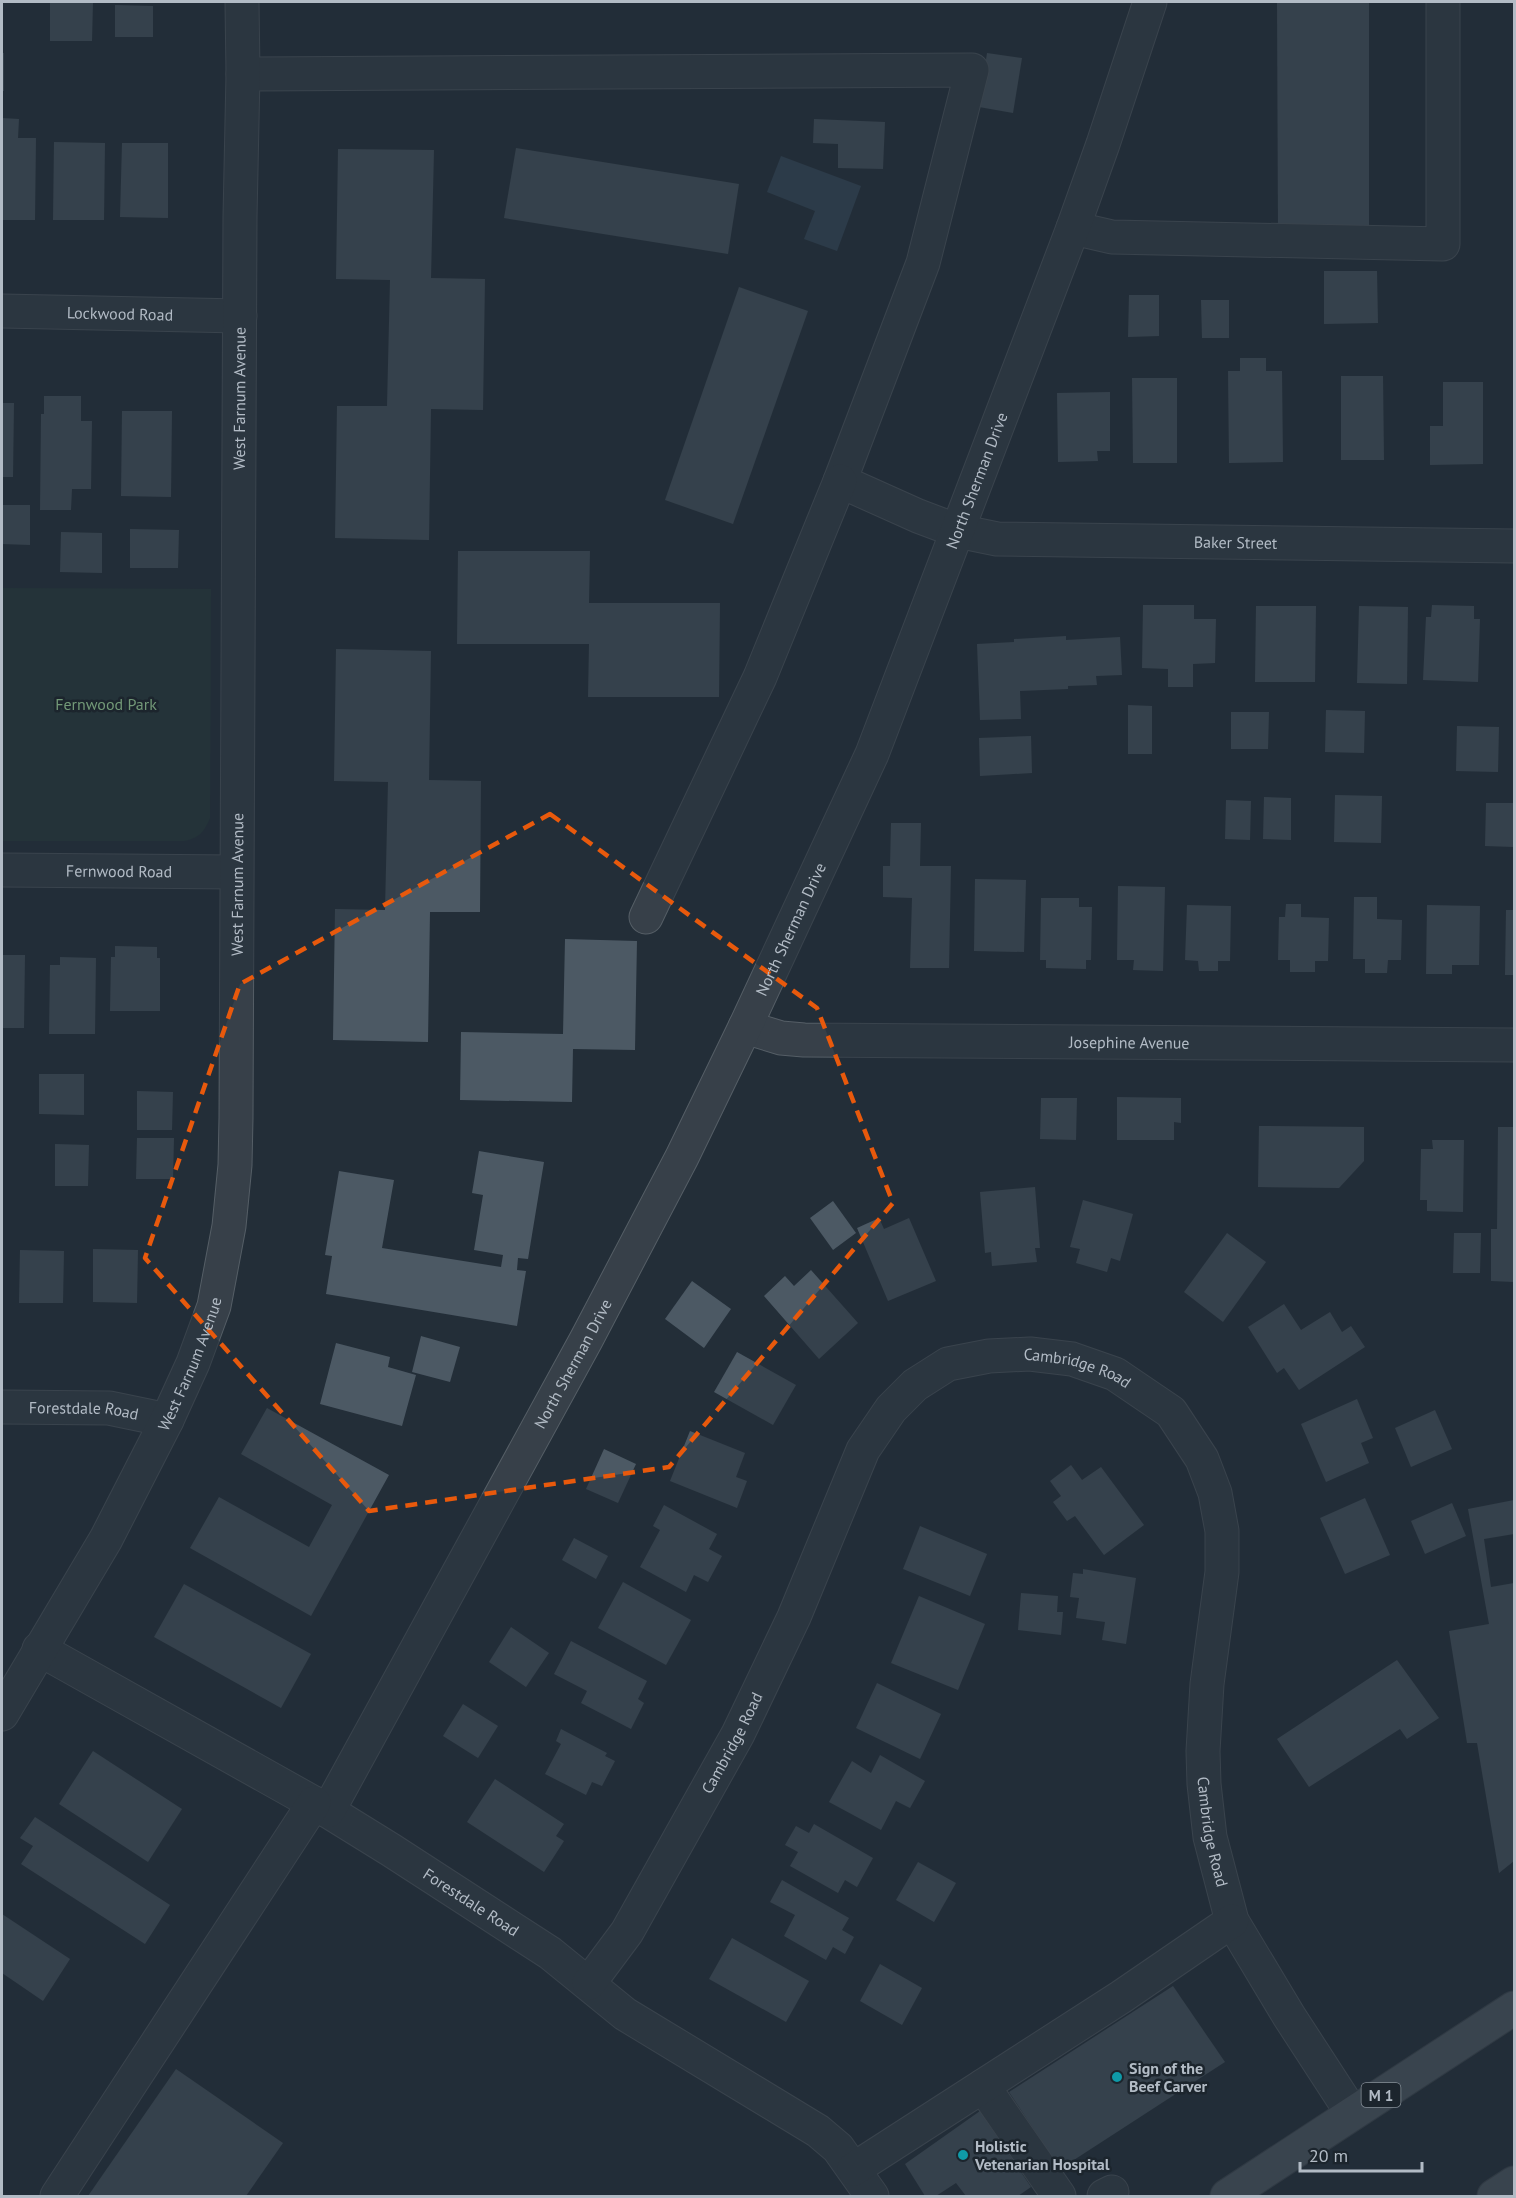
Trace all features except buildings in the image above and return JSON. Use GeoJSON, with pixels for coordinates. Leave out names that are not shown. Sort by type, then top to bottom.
{"type":"FeatureCollection","features":[{"type":"Feature","properties":{"kind":"main road","name":"M 1"},"geometry":{"type":"LineString","coordinates":[[1227,2196],[1515,2008]]}},
{"type":"Feature","properties":{"kind":"main road"},"geometry":{"type":"LineString","coordinates":[[1494,2196],[1515,2183]]}},
{"type":"Feature","properties":{"kind":"street","name":"West Farnum Avenue"},"geometry":{"type":"LineString","coordinates":[[2,1714],[106,1539],[194,1363],[214,1306],[229,1226],[235,1165],[236,1118],[242,2]]}},
{"type":"Feature","properties":{"kind":"street","name":"North Sherman Drive"},"geometry":{"type":"LineString","coordinates":[[57,2196],[321,1807],[591,1330],[682,1157],[872,754],[1073,228],[1150,2]]}},
{"type":"Feature","properties":{"kind":"street"},"geometry":{"type":"LineString","coordinates":[[1073,228],[1112,237],[1443,244],[1443,2]]}},
{"type":"Feature","properties":{"kind":"street"},"geometry":{"type":"LineString","coordinates":[[243,74],[972,70],[923,262],[840,481],[760,676],[646,917]]}},
{"type":"Feature","properties":{"kind":"street","name":"Lockwood Road"},"geometry":{"type":"LineString","coordinates":[[2,311],[240,316]]}},
{"type":"Feature","properties":{"kind":"street","name":"Baker Street"},"geometry":{"type":"LineString","coordinates":[[840,481],[958,531],[997,539],[1515,546]]}},
{"type":"Feature","properties":{"kind":"street","name":"Fernwood Road"},"geometry":{"type":"LineString","coordinates":[[2,870],[236,872]]}},
{"type":"Feature","properties":{"kind":"street","name":"Josephine Avenue"},"geometry":{"type":"LineString","coordinates":[[745,1027],[782,1038],[804,1040],[1515,1045]]}},
{"type":"Feature","properties":{"kind":"street","name":"Cambridge Road"},"geometry":{"type":"LineString","coordinates":[[588,1983],[627,1932],[738,1734],[794,1617],[863,1450],[891,1409],[915,1385],[948,1364],[988,1356],[1030,1354],[1072,1359],[1115,1374],[1171,1412],[1202,1459],[1215,1493],[1222,1531],[1222,1572],[1207,1684],[1203,1751],[1210,1837],[1232,1921],[1352,2114]]}},
{"type":"Feature","properties":{"kind":"street","name":"Forestdale Road"},"geometry":{"type":"LineString","coordinates":[[2,1407],[109,1408],[167,1420]]}},
{"type":"Feature","properties":{"kind":"street","name":"Forestdale Road"},"geometry":{"type":"LineString","coordinates":[[39,1649],[321,1807],[550,1953],[625,2014],[819,2131],[838,2148],[872,2196]]}},
{"type":"Feature","properties":{"kind":"street"},"geometry":{"type":"LineString","coordinates":[[854,2169],[1232,1921]]}},
{"type":"Feature","properties":{"kind":"street"},"geometry":{"type":"LineString","coordinates":[[983,2085],[1059,2196]]}},
{"type":"Feature","properties":{"kind":"highlighted area"},"geometry":{"type":"Polygon","coordinates":[[[550,814],[817,1008],[893,1203],[669,1467],[369,1511],[145,1258],[240,984],[550,814]]]}},
{"type":"Feature","properties":{"kind":"green space","name":"Fernwood Park"},"geometry":{"type":"Polygon","coordinates":[[[2,588],[211,589],[210,818],[200,834],[184,841],[2,841],[2,588]]]}},
{"type":"Feature","properties":{"kind":"water"},"geometry":{"type":"Polygon","coordinates":[[[781,156],[861,186],[837,251],[804,239],[815,211],[767,192],[781,156]]]}},
{"type":"Feature","properties":{"kind":"place","name":"Sign of the Beef Carver"},"geometry":{"type":"Point","coordinates":[1117,2077]}},
{"type":"Feature","properties":{"kind":"place","name":"Holistic Vetenarian Hospital"},"geometry":{"type":"Point","coordinates":[963,2155]}}]}
